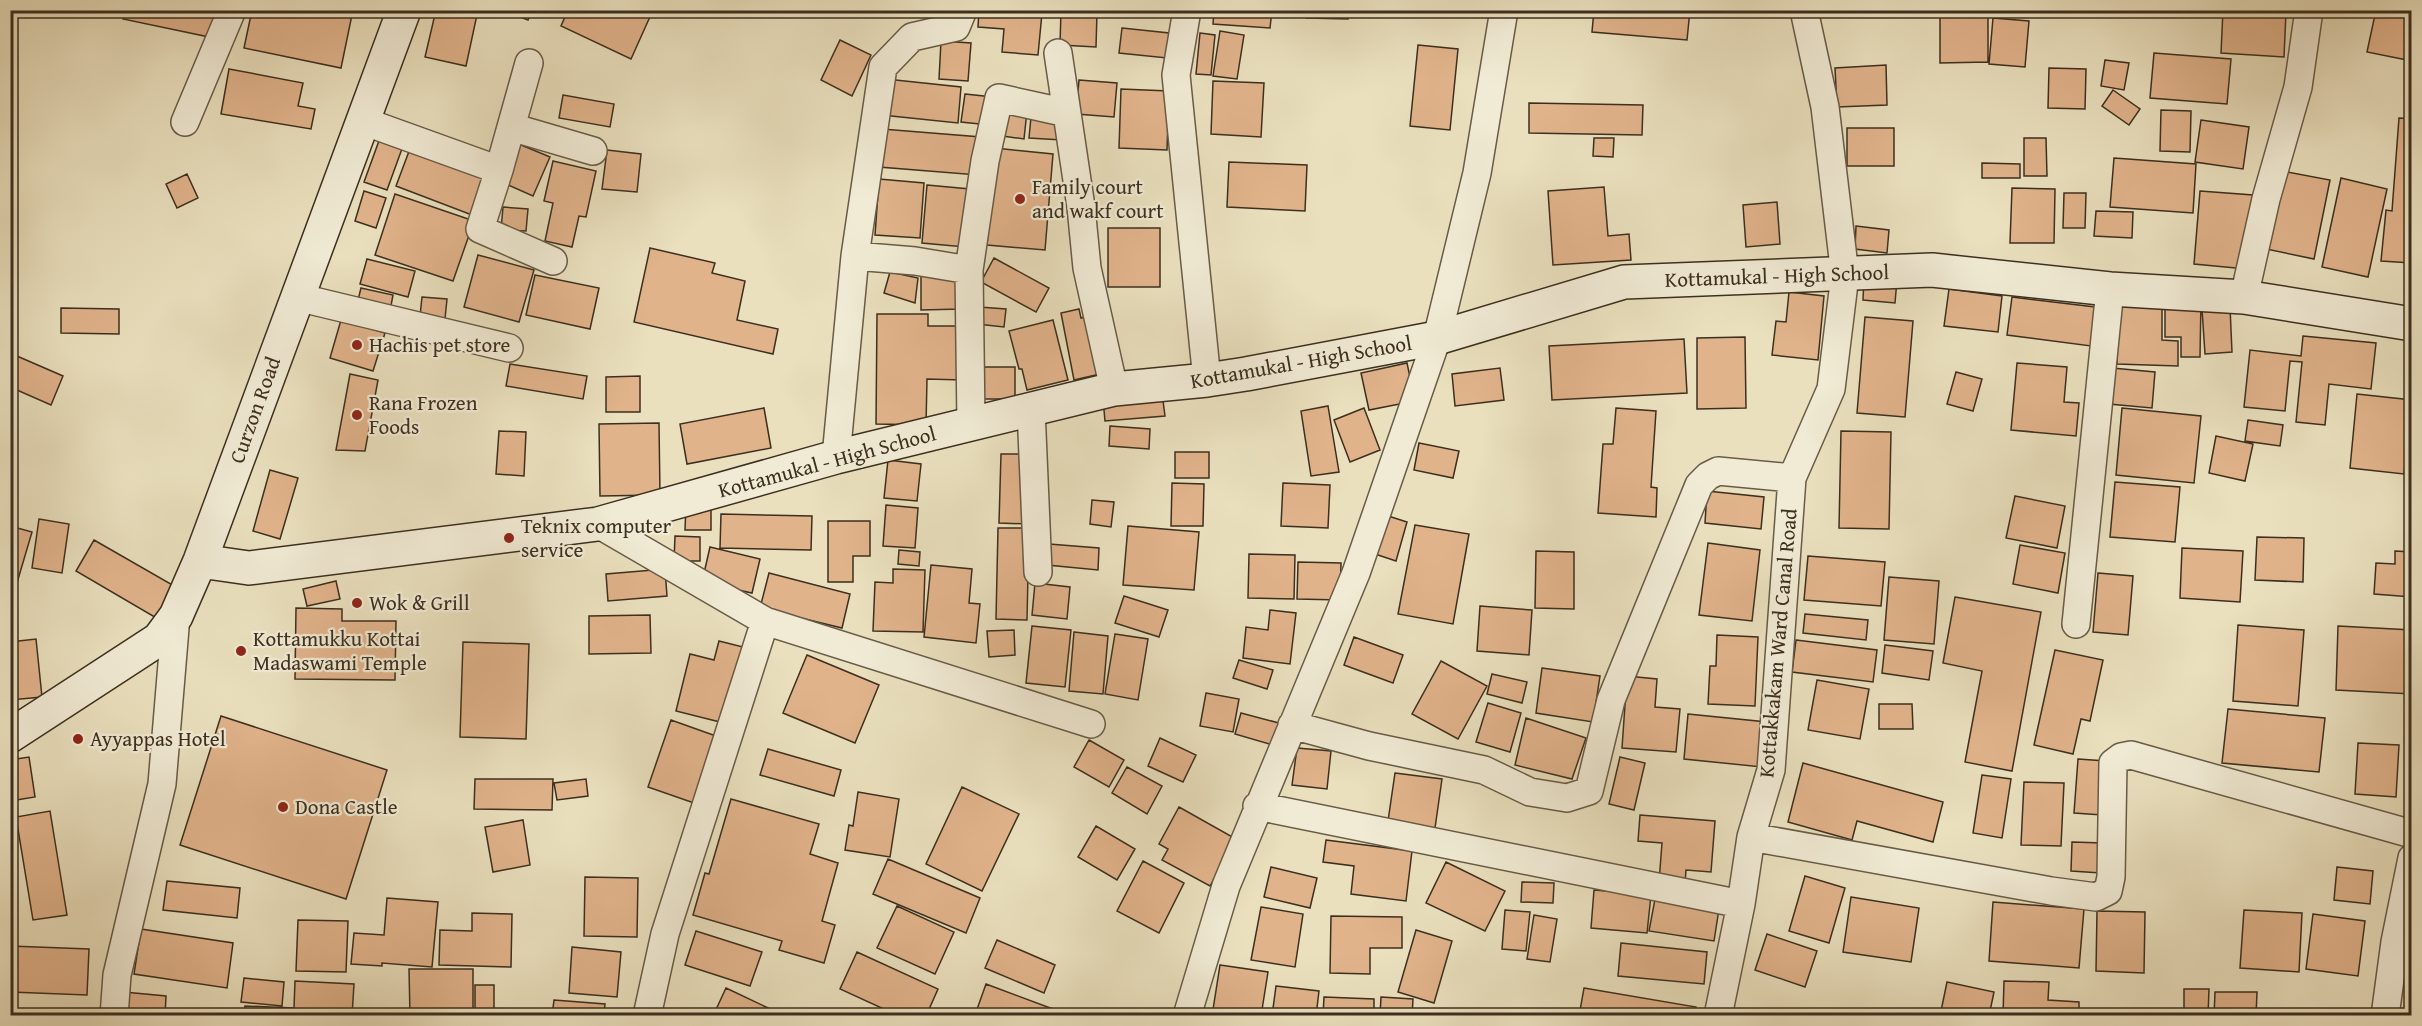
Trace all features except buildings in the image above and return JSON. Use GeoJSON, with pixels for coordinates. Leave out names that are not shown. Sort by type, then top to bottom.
{"type":"FeatureCollection","features":[{"type":"Feature","properties":{"kind":"main road","name":"Curzon Road"},"geometry":{"type":"LineString","coordinates":[[10,736],[159,639],[176,616],[200,561],[404,10]]}},
{"type":"Feature","properties":{"kind":"main road","name":"Kottamukal - High School"},"geometry":{"type":"LineString","coordinates":[[200,561],[249,568],[598,525],[836,457],[1114,389],[1207,380],[1437,338],[1624,282],[1932,270],[2110,289],[2244,297],[2412,324]]}},
{"type":"Feature","properties":{"kind":"street"},"geometry":{"type":"LineString","coordinates":[[185,122],[232,10]]}},
{"type":"Feature","properties":{"kind":"street"},"geometry":{"type":"LineString","coordinates":[[836,457],[855,256],[883,67],[912,37],[956,27],[963,10]]}},
{"type":"Feature","properties":{"kind":"street"},"geometry":{"type":"LineString","coordinates":[[1187,10],[1176,75],[1207,380]]}},
{"type":"Feature","properties":{"kind":"street"},"geometry":{"type":"LineString","coordinates":[[1187,1016],[1226,886],[1257,806],[1356,573],[1437,338],[1477,173],[1504,10]]}},
{"type":"Feature","properties":{"kind":"street","name":"Kottakkakam Ward Canal Road"},"geometry":{"type":"LineString","coordinates":[[1718,1016],[1741,904],[1751,837],[1771,770],[1792,478],[1831,389],[1845,275],[1824,107],[1804,10]]}},
{"type":"Feature","properties":{"kind":"street"},"geometry":{"type":"LineString","coordinates":[[2244,297],[2266,199],[2298,87],[2309,10]]}},
{"type":"Feature","properties":{"kind":"street"},"geometry":{"type":"LineString","coordinates":[[1058,53],[1081,207],[1087,268],[1114,389]]}},
{"type":"Feature","properties":{"kind":"street"},"geometry":{"type":"LineString","coordinates":[[529,63],[480,229],[553,261]]}},
{"type":"Feature","properties":{"kind":"street"},"geometry":{"type":"LineString","coordinates":[[971,424],[969,270],[986,161],[999,98],[1067,113]]}},
{"type":"Feature","properties":{"kind":"street"},"geometry":{"type":"LineString","coordinates":[[363,121],[499,170]]}},
{"type":"Feature","properties":{"kind":"street"},"geometry":{"type":"LineString","coordinates":[[511,127],[593,151]]}},
{"type":"Feature","properties":{"kind":"street"},"geometry":{"type":"LineString","coordinates":[[855,256],[915,261],[969,270]]}},
{"type":"Feature","properties":{"kind":"street"},"geometry":{"type":"LineString","coordinates":[[2076,624],[2110,289]]}},
{"type":"Feature","properties":{"kind":"street"},"geometry":{"type":"LineString","coordinates":[[297,297],[509,348]]}},
{"type":"Feature","properties":{"kind":"street"},"geometry":{"type":"LineString","coordinates":[[1031,409],[1038,572]]}},
{"type":"Feature","properties":{"kind":"street"},"geometry":{"type":"LineString","coordinates":[[1292,725],[1369,746],[1484,770],[1530,792],[1567,798],[1589,791],[1611,700],[1699,485],[1708,476],[1718,471],[1792,478]]}},
{"type":"Feature","properties":{"kind":"street"},"geometry":{"type":"LineString","coordinates":[[598,525],[765,621],[1091,724]]}},
{"type":"Feature","properties":{"kind":"street"},"geometry":{"type":"LineString","coordinates":[[114,1016],[117,975],[162,784],[176,616]]}},
{"type":"Feature","properties":{"kind":"street"},"geometry":{"type":"LineString","coordinates":[[647,1016],[665,934],[765,621]]}},
{"type":"Feature","properties":{"kind":"street"},"geometry":{"type":"LineString","coordinates":[[1751,837],[2096,897],[2108,891],[2111,877],[2113,763],[2121,757],[2131,755],[2412,834]]}},
{"type":"Feature","properties":{"kind":"street"},"geometry":{"type":"LineString","coordinates":[[1257,806],[1741,904]]}},
{"type":"Feature","properties":{"kind":"street"},"geometry":{"type":"LineString","coordinates":[[2385,1016],[2395,942],[2412,858]]}},
{"type":"Feature","properties":{"kind":"place","name":"Family court and wakf court"},"geometry":{"type":"Point","coordinates":[1020,199]}},
{"type":"Feature","properties":{"kind":"place","name":"Hachis pet store"},"geometry":{"type":"Point","coordinates":[357,345]}},
{"type":"Feature","properties":{"kind":"place","name":"Rana Frozen Foods"},"geometry":{"type":"Point","coordinates":[357,415]}},
{"type":"Feature","properties":{"kind":"place","name":"Teknix computer service"},"geometry":{"type":"Point","coordinates":[509,538]}},
{"type":"Feature","properties":{"kind":"place","name":"Wok & Grill"},"geometry":{"type":"Point","coordinates":[357,603]}},
{"type":"Feature","properties":{"kind":"place","name":"Kottamukku Kottai Madaswami Temple"},"geometry":{"type":"Point","coordinates":[241,651]}},
{"type":"Feature","properties":{"kind":"place","name":"Ayyappas Hotel"},"geometry":{"type":"Point","coordinates":[78,739]}},
{"type":"Feature","properties":{"kind":"place","name":"Dona Castle"},"geometry":{"type":"Point","coordinates":[283,807]}}]}
